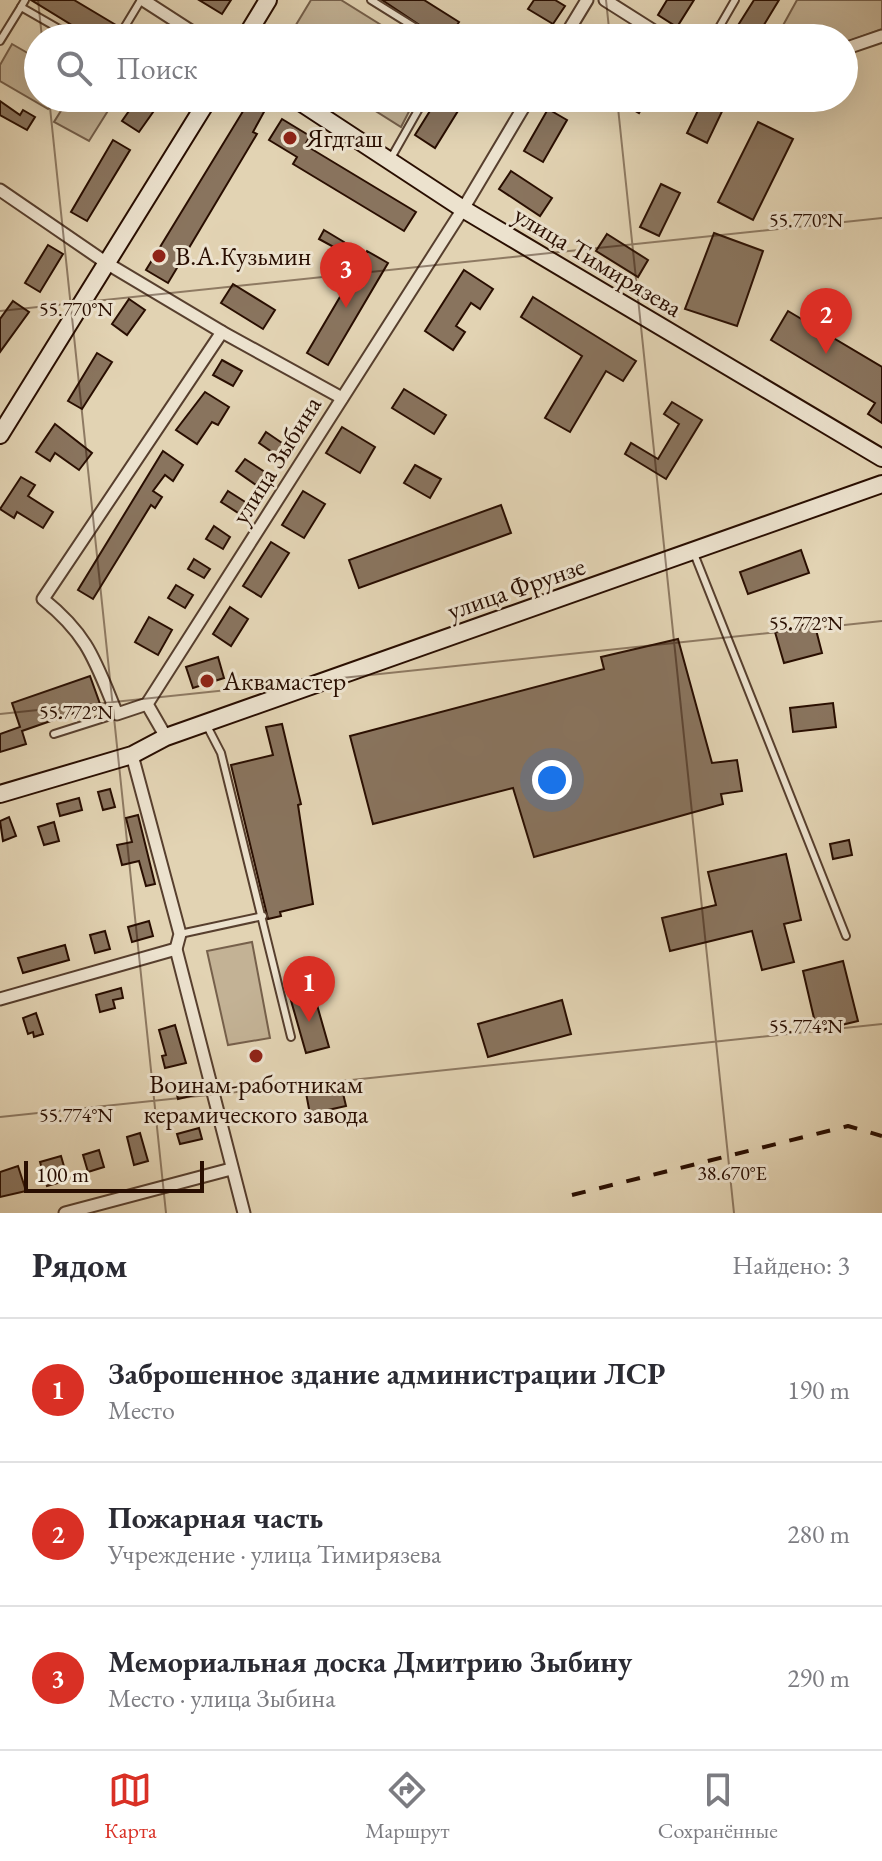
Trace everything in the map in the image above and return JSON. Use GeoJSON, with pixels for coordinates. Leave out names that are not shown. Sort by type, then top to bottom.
{"type":"FeatureCollection","features":[{"type":"Feature","properties":{"kind":"street"},"geometry":{"type":"LineString","coordinates":[[142,0],[180,24]]}},
{"type":"Feature","properties":{"kind":"street"},"geometry":{"type":"LineString","coordinates":[[253,24],[268,0]]}},
{"type":"Feature","properties":{"kind":"street"},"geometry":{"type":"LineString","coordinates":[[572,24],[587,0]]}},
{"type":"Feature","properties":{"kind":"street"},"geometry":{"type":"LineString","coordinates":[[605,0],[643,24]]}},
{"type":"Feature","properties":{"kind":"street"},"geometry":{"type":"LineString","coordinates":[[858,44],[882,36]]}},
{"type":"Feature","properties":{"kind":"street"},"geometry":{"type":"LineString","coordinates":[[0,435],[200,112]]}},
{"type":"Feature","properties":{"kind":"street","name":"улица Тимирязева"},"geometry":{"type":"LineString","coordinates":[[315,112],[463,209],[882,458]]}},
{"type":"Feature","properties":{"kind":"street","name":"улица Зыбина"},"geometry":{"type":"LineString","coordinates":[[147,704],[463,209],[521,112]]}},
{"type":"Feature","properties":{"kind":"street"},"geometry":{"type":"LineString","coordinates":[[1,193],[108,264],[342,398]]}},
{"type":"Feature","properties":{"kind":"street"},"geometry":{"type":"LineString","coordinates":[[166,737],[147,704],[117,714],[91,651],[70,620],[43,599],[222,332]]}},
{"type":"Feature","properties":{"kind":"street","name":"улица Фрунзе"},"geometry":{"type":"LineString","coordinates":[[0,794],[132,755],[166,737],[882,484]]}},
{"type":"Feature","properties":{"kind":"street"},"geometry":{"type":"LineString","coordinates":[[132,755],[180,934],[176,949],[244,1213]]}},
{"type":"Feature","properties":{"kind":"street"},"geometry":{"type":"LineString","coordinates":[[0,999],[176,949]]}},
{"type":"Feature","properties":{"kind":"street"},"geometry":{"type":"LineString","coordinates":[[65,1213],[231,1169]]}},
{"type":"Feature","properties":{"kind":"lane"},"geometry":{"type":"LineString","coordinates":[[127,24],[142,0]]}},
{"type":"Feature","properties":{"kind":"lane"},"geometry":{"type":"LineString","coordinates":[[371,0],[410,24]]}},
{"type":"Feature","properties":{"kind":"lane"},"geometry":{"type":"LineString","coordinates":[[721,24],[735,0]]}},
{"type":"Feature","properties":{"kind":"lane"},"geometry":{"type":"LineString","coordinates":[[0,41],[23,3],[54,24]]}},
{"type":"Feature","properties":{"kind":"lane"},"geometry":{"type":"LineString","coordinates":[[390,161],[417,112]]}},
{"type":"Feature","properties":{"kind":"lane"},"geometry":{"type":"LineString","coordinates":[[693,551],[846,936]]}},
{"type":"Feature","properties":{"kind":"lane"},"geometry":{"type":"LineString","coordinates":[[54,734],[117,714]]}},
{"type":"Feature","properties":{"kind":"lane"},"geometry":{"type":"LineString","coordinates":[[206,724],[221,753],[291,1037]]}},
{"type":"Feature","properties":{"kind":"lane"},"geometry":{"type":"LineString","coordinates":[[180,934],[263,916]]}},
{"type":"Feature","properties":{"kind":"shaded area"},"geometry":{"type":"Polygon","coordinates":[[[311,0],[341,0],[380,24],[296,24],[311,0]]]}},
{"type":"Feature","properties":{"kind":"shaded area"},"geometry":{"type":"Polygon","coordinates":[[[797,0],[882,0],[882,29],[858,38],[858,24],[784,24],[797,0]]]}},
{"type":"Feature","properties":{"kind":"shaded area"},"geometry":{"type":"Polygon","coordinates":[[[12,44],[24,51],[24,95],[0,81],[0,65],[12,44]]]}},
{"type":"Feature","properties":{"kind":"shaded area"},"geometry":{"type":"Polygon","coordinates":[[[60,112],[107,112],[89,141],[54,122],[60,112]]]}},
{"type":"Feature","properties":{"kind":"shaded area"},"geometry":{"type":"Polygon","coordinates":[[[377,112],[409,112],[401,127],[377,112]]]}},
{"type":"Feature","properties":{"kind":"shaded area"},"geometry":{"type":"Polygon","coordinates":[[[252,942],[270,1038],[228,1045],[207,951],[252,942]]]}},
{"type":"Feature","properties":{"kind":"building"},"geometry":{"type":"Polygon","coordinates":[[[31,0],[74,0],[114,24],[70,24],[31,0]]]}},
{"type":"Feature","properties":{"kind":"building"},"geometry":{"type":"Polygon","coordinates":[[[199,0],[231,0],[222,14],[199,0]]]}},
{"type":"Feature","properties":{"kind":"building"},"geometry":{"type":"Polygon","coordinates":[[[382,0],[424,0],[459,22],[418,24],[382,0]]]}},
{"type":"Feature","properties":{"kind":"building"},"geometry":{"type":"Polygon","coordinates":[[[534,0],[555,0],[565,6],[553,24],[528,9],[534,0]]]}},
{"type":"Feature","properties":{"kind":"building"},"geometry":{"type":"Polygon","coordinates":[[[667,0],[694,0],[679,24],[672,24],[658,15],[667,0]]]}},
{"type":"Feature","properties":{"kind":"building"},"geometry":{"type":"Polygon","coordinates":[[[754,0],[779,0],[764,24],[739,24],[754,0]]]}},
{"type":"Feature","properties":{"kind":"building"},"geometry":{"type":"Polygon","coordinates":[[[0,101],[20,115],[23,110],[35,117],[27,130],[0,115],[0,101]]]}},
{"type":"Feature","properties":{"kind":"building"},"geometry":{"type":"Polygon","coordinates":[[[128,112],[153,112],[139,132],[122,121],[128,112]]]}},
{"type":"Feature","properties":{"kind":"building"},"geometry":{"type":"Polygon","coordinates":[[[243,112],[264,112],[253,132],[257,134],[168,283],[146,270],[243,112]]]}},
{"type":"Feature","properties":{"kind":"building"},"geometry":{"type":"Polygon","coordinates":[[[429,112],[457,112],[435,148],[415,135],[429,112]]]}},
{"type":"Feature","properties":{"kind":"building"},"geometry":{"type":"Polygon","coordinates":[[[546,112],[553,112],[567,120],[543,162],[524,151],[546,112]]]}},
{"type":"Feature","properties":{"kind":"building"},"geometry":{"type":"Polygon","coordinates":[[[697,112],[722,112],[707,143],[687,133],[697,112]]]}},
{"type":"Feature","properties":{"kind":"building"},"geometry":{"type":"Polygon","coordinates":[[[282,119],[310,136],[305,145],[416,212],[404,231],[293,164],[297,157],[269,140],[282,119]]]}},
{"type":"Feature","properties":{"kind":"building"},"geometry":{"type":"Polygon","coordinates":[[[758,122],[793,139],[753,220],[718,202],[758,122]]]}},
{"type":"Feature","properties":{"kind":"building"},"geometry":{"type":"Polygon","coordinates":[[[113,140],[130,150],[87,221],[71,212],[113,140]]]}},
{"type":"Feature","properties":{"kind":"building"},"geometry":{"type":"Polygon","coordinates":[[[511,171],[552,198],[540,216],[499,189],[511,171]]]}},
{"type":"Feature","properties":{"kind":"building"},"geometry":{"type":"Polygon","coordinates":[[[661,184],[680,193],[659,236],[640,227],[661,184]]]}},
{"type":"Feature","properties":{"kind":"building"},"geometry":{"type":"Polygon","coordinates":[[[324,230],[344,242],[339,250],[319,239],[324,230]]]}},
{"type":"Feature","properties":{"kind":"building"},"geometry":{"type":"Polygon","coordinates":[[[714,233],[763,251],[737,326],[685,309],[714,233]]]}},
{"type":"Feature","properties":{"kind":"building"},"geometry":{"type":"Polygon","coordinates":[[[607,234],[648,260],[638,277],[596,251],[607,234]]]}},
{"type":"Feature","properties":{"kind":"building"},"geometry":{"type":"Polygon","coordinates":[[[48,245],[63,254],[40,292],[25,283],[48,245]]]}},
{"type":"Feature","properties":{"kind":"building"},"geometry":{"type":"Polygon","coordinates":[[[367,251],[388,263],[328,365],[307,353],[367,251]]]}},
{"type":"Feature","properties":{"kind":"building"},"geometry":{"type":"Polygon","coordinates":[[[464,270],[493,289],[480,309],[471,303],[456,326],[465,332],[453,350],[425,331],[464,270]]]}},
{"type":"Feature","properties":{"kind":"building"},"geometry":{"type":"Polygon","coordinates":[[[233,284],[275,310],[263,329],[221,303],[233,284]]]}},
{"type":"Feature","properties":{"kind":"building"},"geometry":{"type":"Polygon","coordinates":[[[533,297],[636,361],[623,381],[606,371],[570,432],[545,418],[582,356],[521,317],[533,297]]]}},
{"type":"Feature","properties":{"kind":"building"},"geometry":{"type":"Polygon","coordinates":[[[129,299],[145,310],[127,335],[112,324],[129,299]]]}},
{"type":"Feature","properties":{"kind":"building"},"geometry":{"type":"Polygon","coordinates":[[[13,301],[29,312],[0,352],[0,319],[13,301]]]}},
{"type":"Feature","properties":{"kind":"building"},"geometry":{"type":"Polygon","coordinates":[[[788,311],[882,367],[882,423],[868,414],[875,403],[771,340],[788,311]]]}},
{"type":"Feature","properties":{"kind":"building"},"geometry":{"type":"Polygon","coordinates":[[[97,353],[112,362],[82,409],[68,401],[97,353]]]}},
{"type":"Feature","properties":{"kind":"building"},"geometry":{"type":"Polygon","coordinates":[[[222,360],[242,371],[233,386],[213,375],[222,360]]]}},
{"type":"Feature","properties":{"kind":"building"},"geometry":{"type":"Polygon","coordinates":[[[404,389],[446,415],[434,434],[392,408],[404,389]]]}},
{"type":"Feature","properties":{"kind":"building"},"geometry":{"type":"Polygon","coordinates":[[[205,392],[229,407],[218,425],[212,422],[197,444],[176,430],[205,392]]]}},
{"type":"Feature","properties":{"kind":"building"},"geometry":{"type":"Polygon","coordinates":[[[672,402],[702,420],[666,479],[625,454],[631,443],[658,459],[679,424],[664,414],[672,402]]]}},
{"type":"Feature","properties":{"kind":"building"},"geometry":{"type":"Polygon","coordinates":[[[55,424],[92,453],[79,470],[55,453],[50,461],[36,452],[55,424]]]}},
{"type":"Feature","properties":{"kind":"building"},"geometry":{"type":"Polygon","coordinates":[[[342,427],[375,447],[360,473],[326,453],[342,427]]]}},
{"type":"Feature","properties":{"kind":"building"},"geometry":{"type":"Polygon","coordinates":[[[266,432],[285,445],[278,456],[259,443],[266,432]]]}},
{"type":"Feature","properties":{"kind":"building"},"geometry":{"type":"Polygon","coordinates":[[[163,451],[183,465],[173,481],[165,475],[153,491],[162,497],[155,508],[151,505],[93,599],[78,590],[163,451]]]}},
{"type":"Feature","properties":{"kind":"building"},"geometry":{"type":"Polygon","coordinates":[[[245,459],[268,474],[259,487],[236,471],[245,459]]]}},
{"type":"Feature","properties":{"kind":"building"},"geometry":{"type":"Polygon","coordinates":[[[415,465],[441,479],[430,498],[404,483],[415,465]]]}},
{"type":"Feature","properties":{"kind":"building"},"geometry":{"type":"Polygon","coordinates":[[[21,477],[35,485],[28,496],[53,512],[43,528],[17,512],[14,518],[0,509],[21,477]]]}},
{"type":"Feature","properties":{"kind":"building"},"geometry":{"type":"Polygon","coordinates":[[[228,491],[250,505],[243,516],[221,502],[228,491]]]}},
{"type":"Feature","properties":{"kind":"building"},"geometry":{"type":"Polygon","coordinates":[[[303,491],[325,504],[304,538],[282,525],[303,491]]]}},
{"type":"Feature","properties":{"kind":"building"},"geometry":{"type":"Polygon","coordinates":[[[501,505],[511,533],[359,588],[349,560],[501,505]]]}},
{"type":"Feature","properties":{"kind":"building"},"geometry":{"type":"Polygon","coordinates":[[[214,526],[230,537],[223,549],[206,539],[214,526]]]}},
{"type":"Feature","properties":{"kind":"building"},"geometry":{"type":"Polygon","coordinates":[[[271,542],[289,553],[261,597],[243,586],[271,542]]]}},
{"type":"Feature","properties":{"kind":"building"},"geometry":{"type":"Polygon","coordinates":[[[801,550],[809,573],[748,594],[740,572],[801,550]]]}},
{"type":"Feature","properties":{"kind":"building"},"geometry":{"type":"Polygon","coordinates":[[[194,559],[210,569],[204,578],[188,569],[194,559]]]}},
{"type":"Feature","properties":{"kind":"building"},"geometry":{"type":"Polygon","coordinates":[[[176,585],[193,595],[185,608],[168,598],[176,585]]]}},
{"type":"Feature","properties":{"kind":"building"},"geometry":{"type":"Polygon","coordinates":[[[230,607],[248,619],[231,646],[213,634],[230,607]]]}},
{"type":"Feature","properties":{"kind":"building"},"geometry":{"type":"Polygon","coordinates":[[[149,617],[172,630],[158,655],[135,642],[149,617]]]}},
{"type":"Feature","properties":{"kind":"building"},"geometry":{"type":"Polygon","coordinates":[[[814,622],[822,653],[784,663],[775,632],[814,622]]]}},
{"type":"Feature","properties":{"kind":"building"},"geometry":{"type":"Polygon","coordinates":[[[678,639],[712,763],[737,760],[742,791],[721,794],[723,804],[534,857],[513,788],[373,824],[350,736],[604,669],[601,657],[678,639]]]}},
{"type":"Feature","properties":{"kind":"building"},"geometry":{"type":"Polygon","coordinates":[[[218,657],[224,678],[193,688],[186,667],[218,657]]]}},
{"type":"Feature","properties":{"kind":"building"},"geometry":{"type":"Polygon","coordinates":[[[90,676],[100,704],[22,731],[26,744],[0,752],[0,734],[20,727],[12,703],[90,676]]]}},
{"type":"Feature","properties":{"kind":"building"},"geometry":{"type":"Polygon","coordinates":[[[833,703],[836,727],[793,732],[790,708],[833,703]]]}},
{"type":"Feature","properties":{"kind":"building"},"geometry":{"type":"Polygon","coordinates":[[[282,724],[301,804],[298,805],[313,904],[280,912],[281,916],[268,919],[231,765],[273,755],[266,727],[282,724]]]}},
{"type":"Feature","properties":{"kind":"building"},"geometry":{"type":"Polygon","coordinates":[[[110,789],[115,807],[103,810],[98,792],[110,789]]]}},
{"type":"Feature","properties":{"kind":"building"},"geometry":{"type":"Polygon","coordinates":[[[79,798],[82,810],[60,816],[57,804],[79,798]]]}},
{"type":"Feature","properties":{"kind":"building"},"geometry":{"type":"Polygon","coordinates":[[[138,815],[155,884],[146,886],[139,861],[122,865],[117,845],[132,842],[126,818],[138,815]]]}},
{"type":"Feature","properties":{"kind":"building"},"geometry":{"type":"Polygon","coordinates":[[[9,817],[16,836],[3,841],[0,821],[9,817]]]}},
{"type":"Feature","properties":{"kind":"building"},"geometry":{"type":"Polygon","coordinates":[[[54,822],[59,841],[44,845],[38,827],[54,822]]]}},
{"type":"Feature","properties":{"kind":"building"},"geometry":{"type":"Polygon","coordinates":[[[849,840],[852,855],[833,859],[830,844],[849,840]]]}},
{"type":"Feature","properties":{"kind":"building"},"geometry":{"type":"Polygon","coordinates":[[[786,854],[801,920],[784,924],[794,962],[762,970],[752,931],[670,951],[662,918],[716,905],[708,872],[786,854]]]}},
{"type":"Feature","properties":{"kind":"building"},"geometry":{"type":"Polygon","coordinates":[[[149,921],[153,936],[132,942],[128,927],[149,921]]]}},
{"type":"Feature","properties":{"kind":"building"},"geometry":{"type":"Polygon","coordinates":[[[105,931],[110,949],[95,953],[90,935],[105,931]]]}},
{"type":"Feature","properties":{"kind":"building"},"geometry":{"type":"Polygon","coordinates":[[[65,945],[69,960],[23,973],[18,958],[65,945]]]}},
{"type":"Feature","properties":{"kind":"building"},"geometry":{"type":"Polygon","coordinates":[[[843,961],[858,1021],[817,1031],[803,971],[843,961]]]}},
{"type":"Feature","properties":{"kind":"building"},"geometry":{"type":"Polygon","coordinates":[[[121,988],[123,998],[113,1000],[115,1008],[100,1012],[96,995],[121,988]]]}},
{"type":"Feature","properties":{"kind":"building"},"geometry":{"type":"Polygon","coordinates":[[[313,991],[329,1047],[306,1053],[290,997],[313,991]]]}},
{"type":"Feature","properties":{"kind":"building"},"geometry":{"type":"Polygon","coordinates":[[[562,1000],[571,1034],[488,1057],[478,1024],[562,1000]]]}},
{"type":"Feature","properties":{"kind":"building"},"geometry":{"type":"Polygon","coordinates":[[[36,1013],[43,1034],[34,1037],[33,1032],[28,1034],[23,1018],[36,1013]]]}},
{"type":"Feature","properties":{"kind":"building"},"geometry":{"type":"Polygon","coordinates":[[[175,1025],[186,1063],[165,1068],[162,1056],[166,1055],[159,1030],[175,1025]]]}},
{"type":"Feature","properties":{"kind":"building"},"geometry":{"type":"Polygon","coordinates":[[[193,1084],[195,1095],[178,1099],[175,1087],[193,1084]]]}},
{"type":"Feature","properties":{"kind":"building"},"geometry":{"type":"Polygon","coordinates":[[[341,1085],[346,1106],[310,1114],[306,1093],[341,1085]]]}},
{"type":"Feature","properties":{"kind":"building"},"geometry":{"type":"Polygon","coordinates":[[[199,1128],[202,1139],[180,1144],[177,1134],[199,1128]]]}},
{"type":"Feature","properties":{"kind":"building"},"geometry":{"type":"Polygon","coordinates":[[[140,1133],[148,1161],[134,1165],[127,1137],[140,1133]]]}},
{"type":"Feature","properties":{"kind":"building"},"geometry":{"type":"Polygon","coordinates":[[[99,1150],[104,1167],[88,1172],[83,1155],[99,1150]]]}},
{"type":"Feature","properties":{"kind":"building"},"geometry":{"type":"Polygon","coordinates":[[[61,1156],[68,1180],[47,1186],[40,1162],[61,1156]]]}},
{"type":"Feature","properties":{"kind":"building"},"geometry":{"type":"Polygon","coordinates":[[[18,1166],[26,1191],[0,1197],[0,1172],[18,1166]]]}},
{"type":"Feature","properties":{"kind":"railway"},"geometry":{"type":"LineString","coordinates":[[572,1195],[848,1126],[882,1136]]}},
{"type":"Feature","properties":{"kind":"place","name":"Ягдташ"},"geometry":{"type":"Point","coordinates":[290,138]}},
{"type":"Feature","properties":{"kind":"place","name":"В.А.Кузьмин"},"geometry":{"type":"Point","coordinates":[159,256]}},
{"type":"Feature","properties":{"kind":"place","name":"Мемориальная доска Дмитрию Зыбину"},"geometry":{"type":"Point","coordinates":[346,308]}},
{"type":"Feature","properties":{"kind":"place","name":"Пожарная часть"},"geometry":{"type":"Point","coordinates":[826,354]}},
{"type":"Feature","properties":{"kind":"place","name":"Аквамастер"},"geometry":{"type":"Point","coordinates":[207,681]}},
{"type":"Feature","properties":{"kind":"place","name":"Заброшенное здание администрации ЛСР"},"geometry":{"type":"Point","coordinates":[309,1022]}},
{"type":"Feature","properties":{"kind":"place","name":"Воинам-работникам керамического завода"},"geometry":{"type":"Point","coordinates":[256,1056]}}]}
